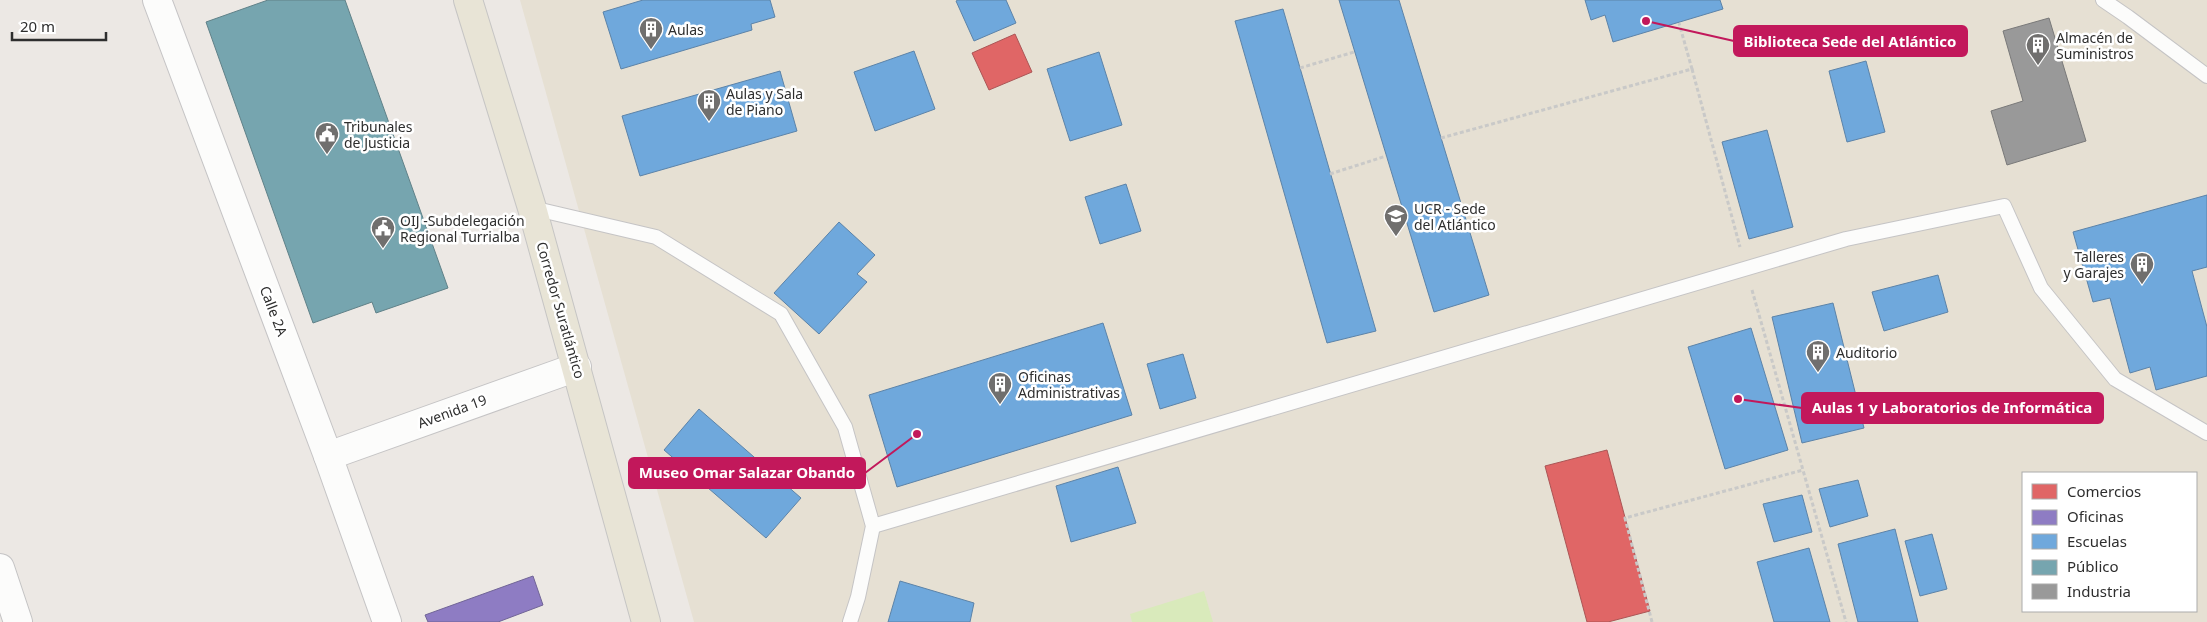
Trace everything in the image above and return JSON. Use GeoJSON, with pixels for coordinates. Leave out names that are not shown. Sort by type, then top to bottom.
{"type":"FeatureCollection","features":[{"type":"Feature","properties":{"kind":"main road","name":"Corredor Suratlántico"},"geometry":{"type":"LineString","coordinates":[[468,0],[532,208],[646,622]]}},
{"type":"Feature","properties":{"kind":"street","name":"Calle 2A"},"geometry":{"type":"LineString","coordinates":[[157,0],[328,456],[387,622]]}},
{"type":"Feature","properties":{"kind":"street","name":"Avenida 19"},"geometry":{"type":"LineString","coordinates":[[328,456],[577,367]]}},
{"type":"Feature","properties":{"kind":"street"},"geometry":{"type":"LineString","coordinates":[[0,568],[18,622]]}},
{"type":"Feature","properties":{"kind":"lane"},"geometry":{"type":"LineString","coordinates":[[2103,0],[2207,76]]}},
{"type":"Feature","properties":{"kind":"lane"},"geometry":{"type":"LineString","coordinates":[[873,526],[1846,239],[2004,206],[2041,288],[2115,379],[2207,433]]}},
{"type":"Feature","properties":{"kind":"lane"},"geometry":{"type":"LineString","coordinates":[[532,208],[656,237],[781,314],[846,427],[873,526],[858,598],[850,622]]}},
{"type":"Feature","properties":{"kind":"path"},"geometry":{"type":"LineString","coordinates":[[1679,23],[1741,248]]}},
{"type":"Feature","properties":{"kind":"path"},"geometry":{"type":"LineString","coordinates":[[1300,68],[1354,52]]}},
{"type":"Feature","properties":{"kind":"path"},"geometry":{"type":"LineString","coordinates":[[1441,138],[1692,69]]}},
{"type":"Feature","properties":{"kind":"path"},"geometry":{"type":"LineString","coordinates":[[1330,174],[1386,156]]}},
{"type":"Feature","properties":{"kind":"path"},"geometry":{"type":"LineString","coordinates":[[1751,287],[1846,622]]}},
{"type":"Feature","properties":{"kind":"path"},"geometry":{"type":"LineString","coordinates":[[1652,622],[1625,518],[1803,470]]}},
{"type":"Feature","properties":{"kind":"shaded area","name":"UCR - Sede del Atlántico"},"geometry":{"type":"Polygon","coordinates":[[[520,0],[2207,0],[2207,622],[694,622],[520,0]]]}},
{"type":"Feature","properties":{"kind":"green space"},"geometry":{"type":"Polygon","coordinates":[[[1204,591],[1213,622],[1132,622],[1130,614],[1204,591]]]}},
{"type":"Feature","properties":{"kind":"building: Comercios"},"geometry":{"type":"Polygon","coordinates":[[[1015,34],[1032,72],[989,90],[972,53],[1015,34]]]}},
{"type":"Feature","properties":{"kind":"building: Comercios"},"geometry":{"type":"Polygon","coordinates":[[[1607,450],[1650,611],[1608,622],[1587,622],[1545,466],[1607,450]]]}},
{"type":"Feature","properties":{"kind":"building: Oficinas"},"geometry":{"type":"Polygon","coordinates":[[[533,576],[543,605],[498,622],[428,622],[425,615],[533,576]]]}},
{"type":"Feature","properties":{"kind":"building: Escuelas","name":"Aulas"},"geometry":{"type":"Polygon","coordinates":[[[643,0],[770,0],[775,17],[751,24],[752,30],[621,69],[603,12],[643,0]]]}},
{"type":"Feature","properties":{"kind":"building: Escuelas"},"geometry":{"type":"Polygon","coordinates":[[[1006,0],[1016,23],[974,41],[956,1],[1006,0]]]}},
{"type":"Feature","properties":{"kind":"building: Escuelas"},"geometry":{"type":"Polygon","coordinates":[[[1339,0],[1399,0],[1489,295],[1434,312],[1339,0]]]}},
{"type":"Feature","properties":{"kind":"building: Escuelas"},"geometry":{"type":"Polygon","coordinates":[[[1585,0],[1720,0],[1723,9],[1613,42],[1605,15],[1591,20],[1585,0]]]}},
{"type":"Feature","properties":{"kind":"building: Escuelas"},"geometry":{"type":"Polygon","coordinates":[[[1283,9],[1376,331],[1327,343],[1235,21],[1283,9]]]}},
{"type":"Feature","properties":{"kind":"building: Escuelas"},"geometry":{"type":"Polygon","coordinates":[[[914,51],[935,109],[875,131],[854,72],[914,51]]]}},
{"type":"Feature","properties":{"kind":"building: Escuelas"},"geometry":{"type":"Polygon","coordinates":[[[1099,52],[1122,125],[1070,141],[1047,69],[1099,52]]]}},
{"type":"Feature","properties":{"kind":"building: Escuelas"},"geometry":{"type":"Polygon","coordinates":[[[1866,61],[1885,132],[1847,142],[1829,71],[1866,61]]]}},
{"type":"Feature","properties":{"kind":"building: Escuelas","name":"Aulas y Sala de Piano"},"geometry":{"type":"Polygon","coordinates":[[[780,71],[797,131],[640,176],[622,116],[780,71]]]}},
{"type":"Feature","properties":{"kind":"building: Escuelas"},"geometry":{"type":"Polygon","coordinates":[[[1767,130],[1793,227],[1749,239],[1722,142],[1767,130]]]}},
{"type":"Feature","properties":{"kind":"building: Escuelas"},"geometry":{"type":"Polygon","coordinates":[[[1126,184],[1141,231],[1100,244],[1085,197],[1126,184]]]}},
{"type":"Feature","properties":{"kind":"building: Escuelas","name":"Talleres y Garajes"},"geometry":{"type":"Polygon","coordinates":[[[2207,195],[2207,267],[2192,271],[2207,327],[2207,376],[2156,390],[2150,367],[2130,373],[2110,298],[2093,302],[2073,232],[2207,195]]]}},
{"type":"Feature","properties":{"kind":"building: Escuelas"},"geometry":{"type":"Polygon","coordinates":[[[839,222],[875,255],[857,274],[867,282],[819,334],[774,293],[839,222]]]}},
{"type":"Feature","properties":{"kind":"building: Escuelas"},"geometry":{"type":"Polygon","coordinates":[[[1938,275],[1948,312],[1884,331],[1872,292],[1938,275]]]}},
{"type":"Feature","properties":{"kind":"building: Escuelas","name":"Auditorio"},"geometry":{"type":"Polygon","coordinates":[[[1833,303],[1864,428],[1802,443],[1772,317],[1833,303]]]}},
{"type":"Feature","properties":{"kind":"building: Escuelas","name":"Oficinas Administrativas"},"geometry":{"type":"Polygon","coordinates":[[[1103,323],[1132,415],[897,487],[869,395],[1103,323]]]}},
{"type":"Feature","properties":{"kind":"building: Escuelas"},"geometry":{"type":"Polygon","coordinates":[[[1751,328],[1788,450],[1725,469],[1688,347],[1751,328]]]}},
{"type":"Feature","properties":{"kind":"building: Escuelas"},"geometry":{"type":"Polygon","coordinates":[[[1183,354],[1196,398],[1160,409],[1147,364],[1183,354]]]}},
{"type":"Feature","properties":{"kind":"building: Escuelas"},"geometry":{"type":"Polygon","coordinates":[[[699,409],[801,498],[766,538],[664,450],[699,409]]]}},
{"type":"Feature","properties":{"kind":"building: Escuelas"},"geometry":{"type":"Polygon","coordinates":[[[1118,467],[1136,523],[1071,542],[1056,486],[1118,467]]]}},
{"type":"Feature","properties":{"kind":"building: Escuelas"},"geometry":{"type":"Polygon","coordinates":[[[1858,480],[1868,516],[1830,527],[1819,489],[1858,480]]]}},
{"type":"Feature","properties":{"kind":"building: Escuelas"},"geometry":{"type":"Polygon","coordinates":[[[1802,495],[1812,532],[1774,542],[1763,504],[1802,495]]]}},
{"type":"Feature","properties":{"kind":"building: Escuelas"},"geometry":{"type":"Polygon","coordinates":[[[1895,529],[1918,622],[1858,622],[1838,544],[1895,529]]]}},
{"type":"Feature","properties":{"kind":"building: Escuelas"},"geometry":{"type":"Polygon","coordinates":[[[1932,534],[1947,589],[1920,596],[1905,541],[1932,534]]]}},
{"type":"Feature","properties":{"kind":"building: Escuelas"},"geometry":{"type":"Polygon","coordinates":[[[1809,548],[1830,622],[1774,622],[1757,562],[1809,548]]]}},
{"type":"Feature","properties":{"kind":"building: Escuelas"},"geometry":{"type":"Polygon","coordinates":[[[900,581],[974,603],[970,622],[888,622],[900,581]]]}},
{"type":"Feature","properties":{"kind":"building: Público","name":"Tribunales de Justicia"},"geometry":{"type":"Polygon","coordinates":[[[268,0],[345,0],[448,288],[376,313],[372,302],[313,323],[206,22],[268,0]]]}},
{"type":"Feature","properties":{"kind":"building: Industria","name":"Almacén de Suministros"},"geometry":{"type":"Polygon","coordinates":[[[2049,18],[2086,141],[2007,165],[1991,111],[2023,101],[2003,31],[2049,18]]]}},
{"type":"Feature","properties":{"kind":"place","name":"Biblioteca Sede del Atlántico"},"geometry":{"type":"Point","coordinates":[1646,21]}},
{"type":"Feature","properties":{"kind":"place","name":"Aulas"},"geometry":{"type":"Point","coordinates":[651,50]}},
{"type":"Feature","properties":{"kind":"place","name":"Almacén de Suministros"},"geometry":{"type":"Point","coordinates":[2038,66]}},
{"type":"Feature","properties":{"kind":"place","name":"Aulas y Sala de Piano"},"geometry":{"type":"Point","coordinates":[709,122]}},
{"type":"Feature","properties":{"kind":"place","name":"Tribunales de Justicia"},"geometry":{"type":"Point","coordinates":[327,155]}},
{"type":"Feature","properties":{"kind":"place","name":"UCR - Sede del Atlántico"},"geometry":{"type":"Point","coordinates":[1396,237]}},
{"type":"Feature","properties":{"kind":"place","name":"OIJ -Subdelegación Regional Turrialba"},"geometry":{"type":"Point","coordinates":[383,249]}},
{"type":"Feature","properties":{"kind":"place","name":"Talleres y Garajes"},"geometry":{"type":"Point","coordinates":[2142,285]}},
{"type":"Feature","properties":{"kind":"place","name":"Auditorio"},"geometry":{"type":"Point","coordinates":[1818,373]}},
{"type":"Feature","properties":{"kind":"place","name":"Aulas 1 y Laboratorios de Informática"},"geometry":{"type":"Point","coordinates":[1738,399]}},
{"type":"Feature","properties":{"kind":"place","name":"Oficinas Administrativas"},"geometry":{"type":"Point","coordinates":[1000,405]}},
{"type":"Feature","properties":{"kind":"place","name":"Museo Omar Salazar Obando"},"geometry":{"type":"Point","coordinates":[917,434]}}]}
